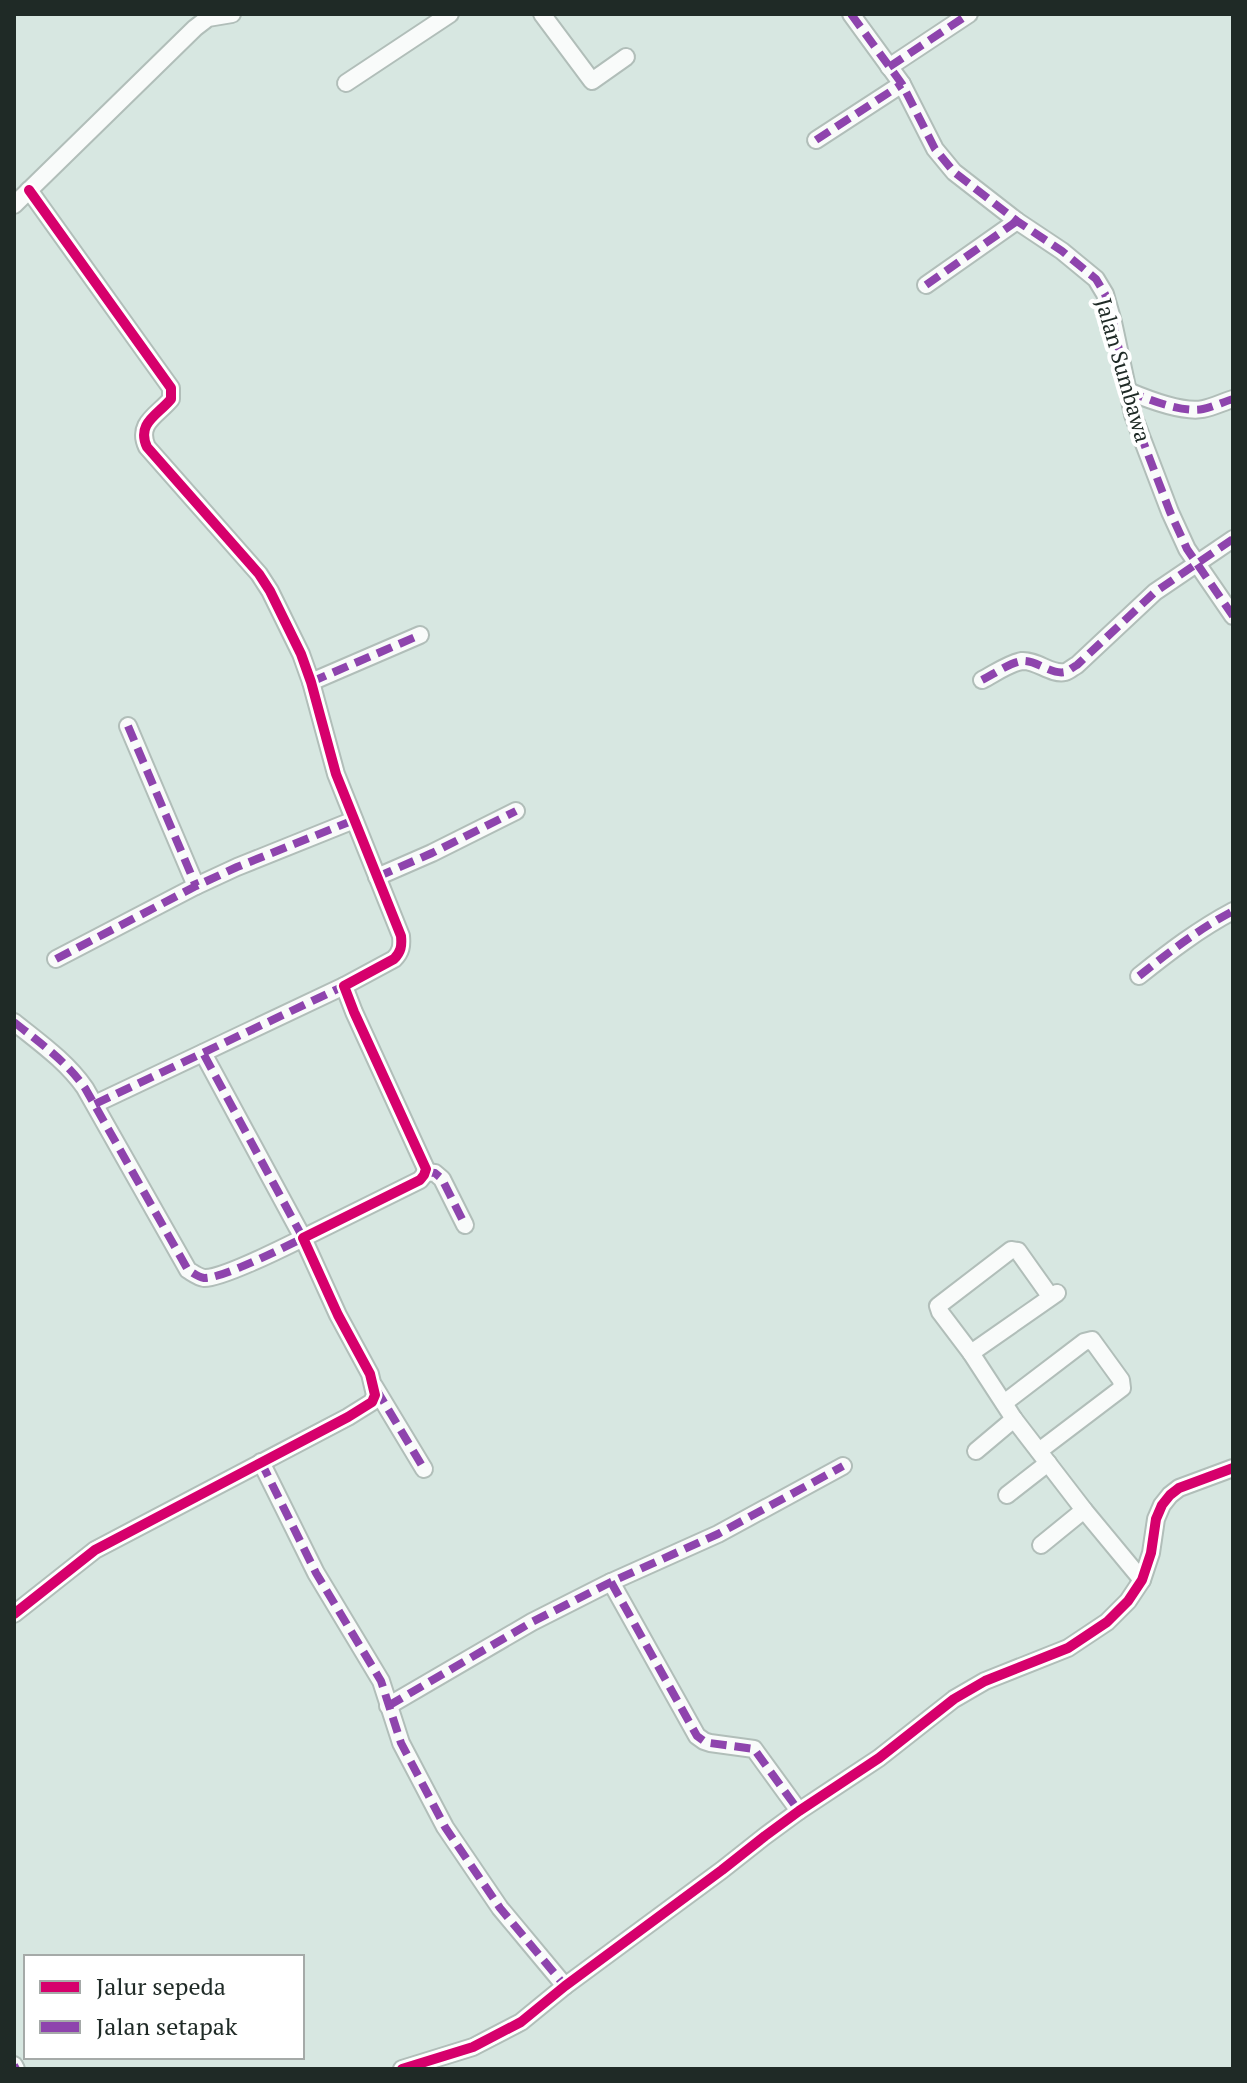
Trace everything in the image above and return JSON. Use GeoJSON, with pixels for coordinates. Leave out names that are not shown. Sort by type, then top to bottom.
{"type":"FeatureCollection","features":[{"type":"Feature","properties":{"kind":"street"},"geometry":{"type":"LineString","coordinates":[[14,205],[195,28],[208,18],[232,14]]}},
{"type":"Feature","properties":{"kind":"street"},"geometry":{"type":"LineString","coordinates":[[346,83],[450,14]]}},
{"type":"Feature","properties":{"kind":"street"},"geometry":{"type":"LineString","coordinates":[[542,14],[592,81],[626,57]]}},
{"type":"Feature","properties":{"kind":"street","name":"Jalan Sumbawa"},"geometry":{"type":"LineString","coordinates":[[851,14],[902,84],[935,149],[945,162],[970,185],[1096,279],[1105,294],[1113,322],[1133,415],[1170,512],[1187,549],[1233,616]]}},
{"type":"Feature","properties":{"kind":"street"},"geometry":{"type":"LineString","coordinates":[[889,67],[969,14]]}},
{"type":"Feature","properties":{"kind":"street"},"geometry":{"type":"LineString","coordinates":[[816,140],[902,84]]}},
{"type":"Feature","properties":{"kind":"street"},"geometry":{"type":"LineString","coordinates":[[29,190],[169,383],[171,399],[148,421],[144,429],[144,443],[185,493],[246,557],[284,618],[301,654],[333,763],[401,936],[402,946],[400,954],[394,959],[344,986],[95,1104]]}},
{"type":"Feature","properties":{"kind":"street"},"geometry":{"type":"LineString","coordinates":[[926,285],[1017,221]]}},
{"type":"Feature","properties":{"kind":"street"},"geometry":{"type":"LineString","coordinates":[[1128,391],[1146,399],[1200,410],[1233,399]]}},
{"type":"Feature","properties":{"kind":"street"},"geometry":{"type":"LineString","coordinates":[[982,680],[1023,661],[1065,672],[1077,665],[1155,592],[1233,539]]}},
{"type":"Feature","properties":{"kind":"street"},"geometry":{"type":"LineString","coordinates":[[311,682],[420,635]]}},
{"type":"Feature","properties":{"kind":"street"},"geometry":{"type":"LineString","coordinates":[[128,726],[196,886]]}},
{"type":"Feature","properties":{"kind":"street"},"geometry":{"type":"LineString","coordinates":[[377,877],[516,811]]}},
{"type":"Feature","properties":{"kind":"street"},"geometry":{"type":"LineString","coordinates":[[56,959],[196,886],[354,820]]}},
{"type":"Feature","properties":{"kind":"street"},"geometry":{"type":"LineString","coordinates":[[1139,976],[1190,937],[1233,911]]}},
{"type":"Feature","properties":{"kind":"street"},"geometry":{"type":"LineString","coordinates":[[14,1022],[65,1063],[85,1088],[188,1270],[208,1278],[303,1238],[420,1180],[425,1172],[426,1165],[344,986]]}},
{"type":"Feature","properties":{"kind":"street"},"geometry":{"type":"LineString","coordinates":[[14,1614],[95,1550],[363,1408],[372,1402],[375,1395],[370,1374],[338,1315],[303,1238],[203,1053]]}},
{"type":"Feature","properties":{"kind":"street"},"geometry":{"type":"LineString","coordinates":[[425,1172],[435,1173],[442,1179],[465,1225]]}},
{"type":"Feature","properties":{"kind":"street"},"geometry":{"type":"LineString","coordinates":[[971,1353],[1054,1294],[1018,1251],[1011,1250],[938,1306],[940,1312],[1014,1419],[1142,1580]]}},
{"type":"Feature","properties":{"kind":"street"},"geometry":{"type":"LineString","coordinates":[[1004,1403],[1084,1342],[1092,1340],[1121,1380],[1122,1388],[1044,1457],[1007,1495]]}},
{"type":"Feature","properties":{"kind":"street"},"geometry":{"type":"LineString","coordinates":[[374,1386],[424,1469]]}},
{"type":"Feature","properties":{"kind":"street"},"geometry":{"type":"LineString","coordinates":[[976,1451],[1014,1419]]}},
{"type":"Feature","properties":{"kind":"street"},"geometry":{"type":"LineString","coordinates":[[261,1462],[316,1573],[381,1681],[401,1743],[445,1827],[500,1908],[565,1986]]}},
{"type":"Feature","properties":{"kind":"street"},"geometry":{"type":"LineString","coordinates":[[388,1706],[532,1622],[718,1534],[843,1466]]}},
{"type":"Feature","properties":{"kind":"street"},"geometry":{"type":"LineString","coordinates":[[402,2069],[462,2051],[521,2022],[799,1811],[879,1758],[954,1699],[985,1681],[1068,1648],[1107,1622],[1128,1601],[1142,1580],[1151,1553],[1156,1519],[1170,1495],[1179,1488],[1233,1468]]}},
{"type":"Feature","properties":{"kind":"street"},"geometry":{"type":"LineString","coordinates":[[1041,1545],[1084,1510]]}},
{"type":"Feature","properties":{"kind":"street"},"geometry":{"type":"LineString","coordinates":[[611,1582],[697,1736],[710,1743],[754,1749],[799,1811]]}},
{"type":"Feature","properties":{"kind":"marked path"},"geometry":{"type":"LineString","coordinates":[[851,14],[902,84],[935,149],[954,172],[1096,279],[1105,294],[1113,322],[1133,415],[1170,512],[1187,549],[1233,616]]}},
{"type":"Feature","properties":{"kind":"marked path"},"geometry":{"type":"LineString","coordinates":[[889,67],[969,14]]}},
{"type":"Feature","properties":{"kind":"marked path"},"geometry":{"type":"LineString","coordinates":[[816,140],[902,84]]}},
{"type":"Feature","properties":{"kind":"marked path"},"geometry":{"type":"LineString","coordinates":[[926,285],[1017,221]]}},
{"type":"Feature","properties":{"kind":"marked path"},"geometry":{"type":"LineString","coordinates":[[1128,391],[1165,404],[1195,410],[1233,399]]}},
{"type":"Feature","properties":{"kind":"marked path"},"geometry":{"type":"LineString","coordinates":[[982,680],[1022,661],[1054,671],[1068,671],[1155,592],[1233,539]]}},
{"type":"Feature","properties":{"kind":"marked path"},"geometry":{"type":"LineString","coordinates":[[311,682],[420,635]]}},
{"type":"Feature","properties":{"kind":"marked path"},"geometry":{"type":"LineString","coordinates":[[128,726],[196,886]]}},
{"type":"Feature","properties":{"kind":"marked path"},"geometry":{"type":"LineString","coordinates":[[377,877],[516,811]]}},
{"type":"Feature","properties":{"kind":"marked path"},"geometry":{"type":"LineString","coordinates":[[56,959],[196,886],[354,820]]}},
{"type":"Feature","properties":{"kind":"marked path"},"geometry":{"type":"LineString","coordinates":[[1139,976],[1184,941],[1233,911]]}},
{"type":"Feature","properties":{"kind":"marked path"},"geometry":{"type":"LineString","coordinates":[[95,1104],[344,986]]}},
{"type":"Feature","properties":{"kind":"marked path"},"geometry":{"type":"LineString","coordinates":[[14,1022],[78,1078],[188,1270],[204,1278],[238,1268],[303,1238],[203,1053]]}},
{"type":"Feature","properties":{"kind":"marked path"},"geometry":{"type":"LineString","coordinates":[[425,1172],[435,1173],[442,1179],[465,1225]]}},
{"type":"Feature","properties":{"kind":"marked path"},"geometry":{"type":"LineString","coordinates":[[376,1389],[424,1469]]}},
{"type":"Feature","properties":{"kind":"marked path"},"geometry":{"type":"LineString","coordinates":[[261,1462],[316,1573],[381,1681],[401,1743],[445,1827],[500,1908],[565,1986]]}},
{"type":"Feature","properties":{"kind":"marked path"},"geometry":{"type":"LineString","coordinates":[[388,1706],[532,1622],[718,1534],[843,1466]]}},
{"type":"Feature","properties":{"kind":"marked path"},"geometry":{"type":"LineString","coordinates":[[611,1582],[697,1736],[710,1743],[754,1749],[799,1811]]}},
{"type":"Feature","properties":{"kind":"marked path"},"geometry":{"type":"LineString","coordinates":[[14,2065],[16,2069]]}},
{"type":"Feature","properties":{"kind":"cycle path"},"geometry":{"type":"LineString","coordinates":[[14,1614],[95,1550],[372,1402],[375,1395],[370,1374],[338,1315],[303,1238],[420,1180],[426,1169],[344,986],[394,959],[400,949],[401,936],[336,774],[301,654],[259,574],[147,447],[144,439],[146,425],[171,399],[171,388],[29,190]]}},
{"type":"Feature","properties":{"kind":"cycle path"},"geometry":{"type":"LineString","coordinates":[[402,2069],[473,2047],[521,2022],[765,1836],[879,1758],[954,1699],[985,1681],[1068,1648],[1107,1622],[1128,1601],[1142,1580],[1151,1553],[1156,1519],[1170,1495],[1179,1488],[1233,1468]]}}]}
